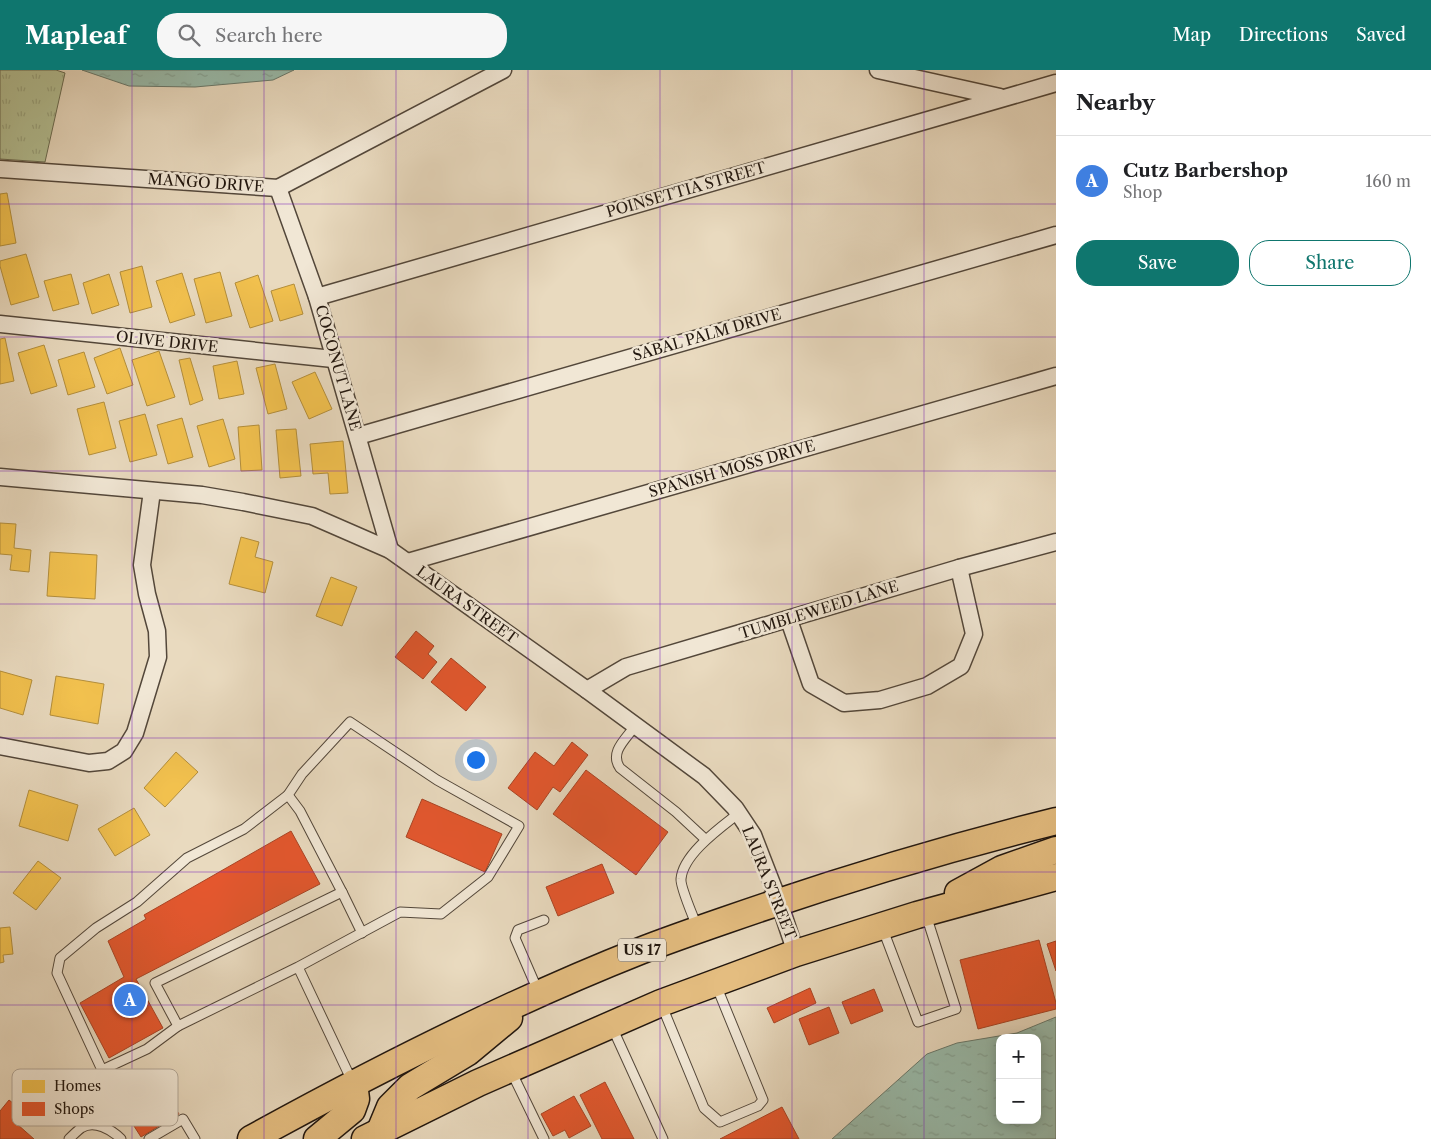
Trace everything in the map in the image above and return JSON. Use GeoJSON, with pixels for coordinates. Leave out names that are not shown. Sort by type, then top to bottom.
{"type":"FeatureCollection","features":[{"type":"Feature","properties":{"kind":"main road","name":"US 17"},"geometry":{"type":"LineString","coordinates":[[251,1139],[354,1083],[447,1036],[641,950],[779,902],[970,842],[1056,821]]}},
{"type":"Feature","properties":{"kind":"main road"},"geometry":{"type":"LineString","coordinates":[[921,913],[1002,868],[1056,850]]}},
{"type":"Feature","properties":{"kind":"main road"},"geometry":{"type":"LineString","coordinates":[[377,1136],[510,1069],[661,1003],[796,952],[921,913],[1056,877]]}},
{"type":"Feature","properties":{"kind":"main road"},"geometry":{"type":"LineString","coordinates":[[377,1136],[390,1108],[410,1086],[468,1052],[539,994]]}},
{"type":"Feature","properties":{"kind":"main road"},"geometry":{"type":"LineString","coordinates":[[317,1139],[352,1110],[356,1099],[354,1083]]}},
{"type":"Feature","properties":{"kind":"street","name":"MANGO DRIVE"},"geometry":{"type":"LineString","coordinates":[[0,169],[278,188],[503,70]]}},
{"type":"Feature","properties":{"kind":"street"},"geometry":{"type":"LineString","coordinates":[[878,70],[1002,98]]}},
{"type":"Feature","properties":{"kind":"street","name":"POINSETTIA STREET"},"geometry":{"type":"LineString","coordinates":[[316,297],[1056,83]]}},
{"type":"Feature","properties":{"kind":"street","name":"COCONUT LANE"},"geometry":{"type":"LineString","coordinates":[[278,188],[316,297],[390,550]]}},
{"type":"Feature","properties":{"kind":"street","name":"SABAL PALM DRIVE"},"geometry":{"type":"LineString","coordinates":[[358,436],[1056,235]]}},
{"type":"Feature","properties":{"kind":"street","name":"OLIVE DRIVE"},"geometry":{"type":"LineString","coordinates":[[0,324],[334,359]]}},
{"type":"Feature","properties":{"kind":"street","name":"SPANISH MOSS DRIVE"},"geometry":{"type":"LineString","coordinates":[[408,562],[1056,376]]}},
{"type":"Feature","properties":{"kind":"street","name":"LAURA STREET"},"geometry":{"type":"LineString","coordinates":[[0,477],[202,495],[312,516],[390,550],[704,776],[739,813],[753,835],[796,952]]}},
{"type":"Feature","properties":{"kind":"street"},"geometry":{"type":"LineString","coordinates":[[0,746],[89,763],[108,761],[124,750],[135,733],[158,657],[157,631],[147,594],[142,565],[152,491]]}},
{"type":"Feature","properties":{"kind":"street","name":"TUMBLEWEED LANE"},"geometry":{"type":"LineString","coordinates":[[587,690],[626,668],[959,568],[1056,542]]}},
{"type":"Feature","properties":{"kind":"street"},"geometry":{"type":"LineString","coordinates":[[789,620],[811,684],[844,703],[880,700],[927,686],[961,666],[974,634],[959,568]]}},
{"type":"Feature","properties":{"kind":"lane"},"geometry":{"type":"LineString","coordinates":[[102,1069],[57,973],[60,958],[96,928],[137,902],[187,858],[244,829],[288,795],[302,774],[350,722],[437,780],[519,826],[488,877],[441,914],[400,912],[298,968],[178,1026],[147,1049],[104,1069]]}},
{"type":"Feature","properties":{"kind":"lane"},"geometry":{"type":"LineString","coordinates":[[635,726],[618,748],[615,755],[620,768],[676,812],[705,839]]}},
{"type":"Feature","properties":{"kind":"lane"},"geometry":{"type":"LineString","coordinates":[[288,795],[300,811],[362,933]]}},
{"type":"Feature","properties":{"kind":"lane"},"geometry":{"type":"LineString","coordinates":[[698,930],[680,880],[686,864],[705,839],[739,813]]}},
{"type":"Feature","properties":{"kind":"lane"},"geometry":{"type":"LineString","coordinates":[[178,1026],[155,983],[342,892]]}},
{"type":"Feature","properties":{"kind":"lane"},"geometry":{"type":"LineString","coordinates":[[881,926],[918,1022],[956,1009],[921,913]]}},
{"type":"Feature","properties":{"kind":"lane"},"geometry":{"type":"LineString","coordinates":[[539,994],[515,938],[518,930],[544,920]]}},
{"type":"Feature","properties":{"kind":"lane"},"geometry":{"type":"LineString","coordinates":[[298,968],[354,1083]]}},
{"type":"Feature","properties":{"kind":"lane"},"geometry":{"type":"LineString","coordinates":[[661,1003],[704,1108],[720,1122],[758,1106],[763,1100],[715,983]]}},
{"type":"Feature","properties":{"kind":"lane"},"geometry":{"type":"LineString","coordinates":[[610,1024],[663,1139]]}},
{"type":"Feature","properties":{"kind":"lane"},"geometry":{"type":"LineString","coordinates":[[510,1069],[544,1139]]}},
{"type":"Feature","properties":{"kind":"lane"},"geometry":{"type":"LineString","coordinates":[[178,1122],[183,1119],[195,1139]]}},
{"type":"Feature","properties":{"kind":"lane"},"geometry":{"type":"LineString","coordinates":[[69,1139],[83,1126]]}},
{"type":"Feature","properties":{"kind":"lane"},"geometry":{"type":"LineString","coordinates":[[100,1126],[115,1133],[121,1139]]}},
{"type":"Feature","properties":{"kind":"lane"},"geometry":{"type":"LineString","coordinates":[[149,1139],[171,1126]]}},
{"type":"Feature","properties":{"kind":"green space"},"geometry":{"type":"Polygon","coordinates":[[[0,70],[56,70],[65,73],[45,162],[0,159],[0,70]]]}},
{"type":"Feature","properties":{"kind":"water"},"geometry":{"type":"Polygon","coordinates":[[[82,70],[294,70],[273,80],[195,87],[129,86],[82,70]]]}},
{"type":"Feature","properties":{"kind":"water"},"geometry":{"type":"Polygon","coordinates":[[[1056,1017],[1056,1139],[832,1139],[927,1054],[957,1043],[996,1036],[996,1124],[1041,1124],[1041,1034],[1011,1034],[1056,1017]]]}},
{"type":"Feature","properties":{"kind":"building: Homes"},"geometry":{"type":"Polygon","coordinates":[[[7,193],[16,243],[0,246],[0,194],[7,193]]]}},
{"type":"Feature","properties":{"kind":"building: Homes"},"geometry":{"type":"Polygon","coordinates":[[[26,254],[39,297],[11,305],[0,261],[26,254]]]}},
{"type":"Feature","properties":{"kind":"building: Homes"},"geometry":{"type":"Polygon","coordinates":[[[142,266],[152,307],[130,313],[120,272],[142,266]]]}},
{"type":"Feature","properties":{"kind":"building: Homes"},"geometry":{"type":"Polygon","coordinates":[[[220,272],[232,316],[206,323],[194,279],[220,272]]]}},
{"type":"Feature","properties":{"kind":"building: Homes"},"geometry":{"type":"Polygon","coordinates":[[[182,273],[195,315],[170,323],[156,281],[182,273]]]}},
{"type":"Feature","properties":{"kind":"building: Homes"},"geometry":{"type":"Polygon","coordinates":[[[71,274],[79,304],[53,311],[44,281],[71,274]]]}},
{"type":"Feature","properties":{"kind":"building: Homes"},"geometry":{"type":"Polygon","coordinates":[[[109,274],[119,305],[92,314],[83,283],[109,274]]]}},
{"type":"Feature","properties":{"kind":"building: Homes"},"geometry":{"type":"Polygon","coordinates":[[[258,275],[273,321],[250,328],[235,283],[258,275]]]}},
{"type":"Feature","properties":{"kind":"building: Homes"},"geometry":{"type":"Polygon","coordinates":[[[294,284],[303,314],[280,321],[271,291],[294,284]]]}},
{"type":"Feature","properties":{"kind":"building: Homes"},"geometry":{"type":"Polygon","coordinates":[[[5,338],[14,381],[0,384],[0,339],[5,338]]]}},
{"type":"Feature","properties":{"kind":"building: Homes"},"geometry":{"type":"Polygon","coordinates":[[[44,345],[57,386],[31,394],[18,353],[44,345]]]}},
{"type":"Feature","properties":{"kind":"building: Homes"},"geometry":{"type":"Polygon","coordinates":[[[120,348],[133,385],[107,394],[94,358],[120,348]]]}},
{"type":"Feature","properties":{"kind":"building: Homes"},"geometry":{"type":"Polygon","coordinates":[[[159,351],[175,397],[147,406],[132,360],[159,351]]]}},
{"type":"Feature","properties":{"kind":"building: Homes"},"geometry":{"type":"Polygon","coordinates":[[[84,352],[95,387],[68,395],[58,360],[84,352]]]}},
{"type":"Feature","properties":{"kind":"building: Homes"},"geometry":{"type":"Polygon","coordinates":[[[190,358],[203,400],[190,405],[179,360],[190,358]]]}},
{"type":"Feature","properties":{"kind":"building: Homes"},"geometry":{"type":"Polygon","coordinates":[[[237,361],[244,394],[219,399],[213,366],[237,361]]]}},
{"type":"Feature","properties":{"kind":"building: Homes"},"geometry":{"type":"Polygon","coordinates":[[[275,364],[287,409],[268,414],[256,368],[275,364]]]}},
{"type":"Feature","properties":{"kind":"building: Homes"},"geometry":{"type":"Polygon","coordinates":[[[315,372],[332,409],[309,419],[292,382],[315,372]]]}},
{"type":"Feature","properties":{"kind":"building: Homes"},"geometry":{"type":"Polygon","coordinates":[[[104,402],[116,448],[89,455],[77,409],[104,402]]]}},
{"type":"Feature","properties":{"kind":"building: Homes"},"geometry":{"type":"Polygon","coordinates":[[[145,414],[157,455],[130,462],[119,421],[145,414]]]}},
{"type":"Feature","properties":{"kind":"building: Homes"},"geometry":{"type":"Polygon","coordinates":[[[182,418],[193,457],[168,464],[157,425],[182,418]]]}},
{"type":"Feature","properties":{"kind":"building: Homes"},"geometry":{"type":"Polygon","coordinates":[[[223,419],[235,459],[209,467],[197,426],[223,419]]]}},
{"type":"Feature","properties":{"kind":"building: Homes"},"geometry":{"type":"Polygon","coordinates":[[[259,425],[262,470],[241,471],[238,427],[259,425]]]}},
{"type":"Feature","properties":{"kind":"building: Homes"},"geometry":{"type":"Polygon","coordinates":[[[296,429],[301,476],[280,478],[276,430],[296,429]]]}},
{"type":"Feature","properties":{"kind":"building: Homes"},"geometry":{"type":"Polygon","coordinates":[[[343,441],[348,493],[330,494],[328,473],[313,474],[310,444],[343,441]]]}},
{"type":"Feature","properties":{"kind":"building: Homes"},"geometry":{"type":"Polygon","coordinates":[[[0,523],[16,524],[14,548],[31,550],[29,572],[10,570],[12,555],[0,554],[0,523]]]}},
{"type":"Feature","properties":{"kind":"building: Homes"},"geometry":{"type":"Polygon","coordinates":[[[241,537],[259,542],[255,557],[273,562],[265,593],[229,584],[241,537]]]}},
{"type":"Feature","properties":{"kind":"building: Homes"},"geometry":{"type":"Polygon","coordinates":[[[50,552],[97,555],[95,599],[47,596],[50,552]]]}},
{"type":"Feature","properties":{"kind":"building: Homes"},"geometry":{"type":"Polygon","coordinates":[[[331,577],[357,587],[342,626],[316,616],[331,577]]]}},
{"type":"Feature","properties":{"kind":"building: Homes"},"geometry":{"type":"Polygon","coordinates":[[[0,671],[32,680],[23,715],[0,708],[0,671]]]}},
{"type":"Feature","properties":{"kind":"building: Homes"},"geometry":{"type":"Polygon","coordinates":[[[56,676],[104,684],[98,724],[50,715],[56,676]]]}},
{"type":"Feature","properties":{"kind":"building: Homes"},"geometry":{"type":"Polygon","coordinates":[[[176,752],[198,772],[165,807],[144,788],[176,752]]]}},
{"type":"Feature","properties":{"kind":"building: Homes"},"geometry":{"type":"Polygon","coordinates":[[[29,790],[78,805],[68,841],[19,826],[29,790]]]}},
{"type":"Feature","properties":{"kind":"building: Homes"},"geometry":{"type":"Polygon","coordinates":[[[134,808],[150,835],[115,856],[98,829],[134,808]]]}},
{"type":"Feature","properties":{"kind":"building: Homes"},"geometry":{"type":"Polygon","coordinates":[[[38,861],[61,878],[36,910],[13,893],[38,861]]]}},
{"type":"Feature","properties":{"kind":"building: Homes"},"geometry":{"type":"Polygon","coordinates":[[[10,927],[13,954],[3,955],[4,962],[0,963],[0,928],[10,927]]]}},
{"type":"Feature","properties":{"kind":"building: Shops"},"geometry":{"type":"Polygon","coordinates":[[[416,631],[434,646],[428,654],[437,662],[423,679],[395,657],[416,631]]]}},
{"type":"Feature","properties":{"kind":"building: Shops"},"geometry":{"type":"Polygon","coordinates":[[[451,658],[486,687],[466,711],[431,682],[451,658]]]}},
{"type":"Feature","properties":{"kind":"building: Shops"},"geometry":{"type":"Polygon","coordinates":[[[572,742],[588,755],[560,792],[553,787],[537,810],[508,788],[535,752],[554,766],[572,742]]]}},
{"type":"Feature","properties":{"kind":"building: Shops"},"geometry":{"type":"Polygon","coordinates":[[[586,770],[668,832],[636,875],[553,814],[586,770]]]}},
{"type":"Feature","properties":{"kind":"building: Shops"},"geometry":{"type":"Polygon","coordinates":[[[422,799],[502,834],[485,872],[406,837],[422,799]]]}},
{"type":"Feature","properties":{"kind":"building: Shops"},"geometry":{"type":"Polygon","coordinates":[[[291,831],[320,884],[136,979],[163,1028],[109,1058],[80,1003],[124,977],[108,941],[146,919],[144,915],[291,831]]]}},
{"type":"Feature","properties":{"kind":"building: Shops"},"geometry":{"type":"Polygon","coordinates":[[[602,864],[614,893],[558,916],[546,887],[602,864]]]}},
{"type":"Feature","properties":{"kind":"building: Shops"},"geometry":{"type":"Polygon","coordinates":[[[1039,940],[1056,1009],[978,1029],[960,960],[1039,940]]]}},
{"type":"Feature","properties":{"kind":"building: Shops"},"geometry":{"type":"Polygon","coordinates":[[[1056,941],[1056,971],[1047,944],[1056,941]]]}},
{"type":"Feature","properties":{"kind":"building: Shops"},"geometry":{"type":"Polygon","coordinates":[[[810,988],[816,1003],[774,1023],[767,1008],[810,988]]]}},
{"type":"Feature","properties":{"kind":"building: Shops"},"geometry":{"type":"Polygon","coordinates":[[[874,989],[883,1011],[851,1024],[842,1002],[874,989]]]}},
{"type":"Feature","properties":{"kind":"building: Shops"},"geometry":{"type":"Polygon","coordinates":[[[829,1007],[839,1033],[809,1045],[799,1019],[829,1007]]]}},
{"type":"Feature","properties":{"kind":"building: Shops"},"geometry":{"type":"Polygon","coordinates":[[[605,1082],[634,1139],[602,1139],[580,1095],[605,1082]]]}},
{"type":"Feature","properties":{"kind":"building: Shops"},"geometry":{"type":"Polygon","coordinates":[[[574,1096],[591,1126],[569,1138],[565,1130],[553,1136],[541,1114],[574,1096]]]}},
{"type":"Feature","properties":{"kind":"building: Shops"},"geometry":{"type":"Polygon","coordinates":[[[9,1100],[12,1102],[12,1126],[19,1126],[34,1139],[0,1139],[0,1111],[9,1100]]]}},
{"type":"Feature","properties":{"kind":"building: Shops"},"geometry":{"type":"Polygon","coordinates":[[[782,1107],[799,1139],[720,1139],[782,1107]]]}},
{"type":"Feature","properties":{"kind":"building: Shops"},"geometry":{"type":"Polygon","coordinates":[[[134,1126],[159,1126],[141,1137],[134,1126]]]}},
{"type":"Feature","properties":{"kind":"place","name":"Cutz Barbershop"},"geometry":{"type":"Point","coordinates":[130,1000]}}]}
